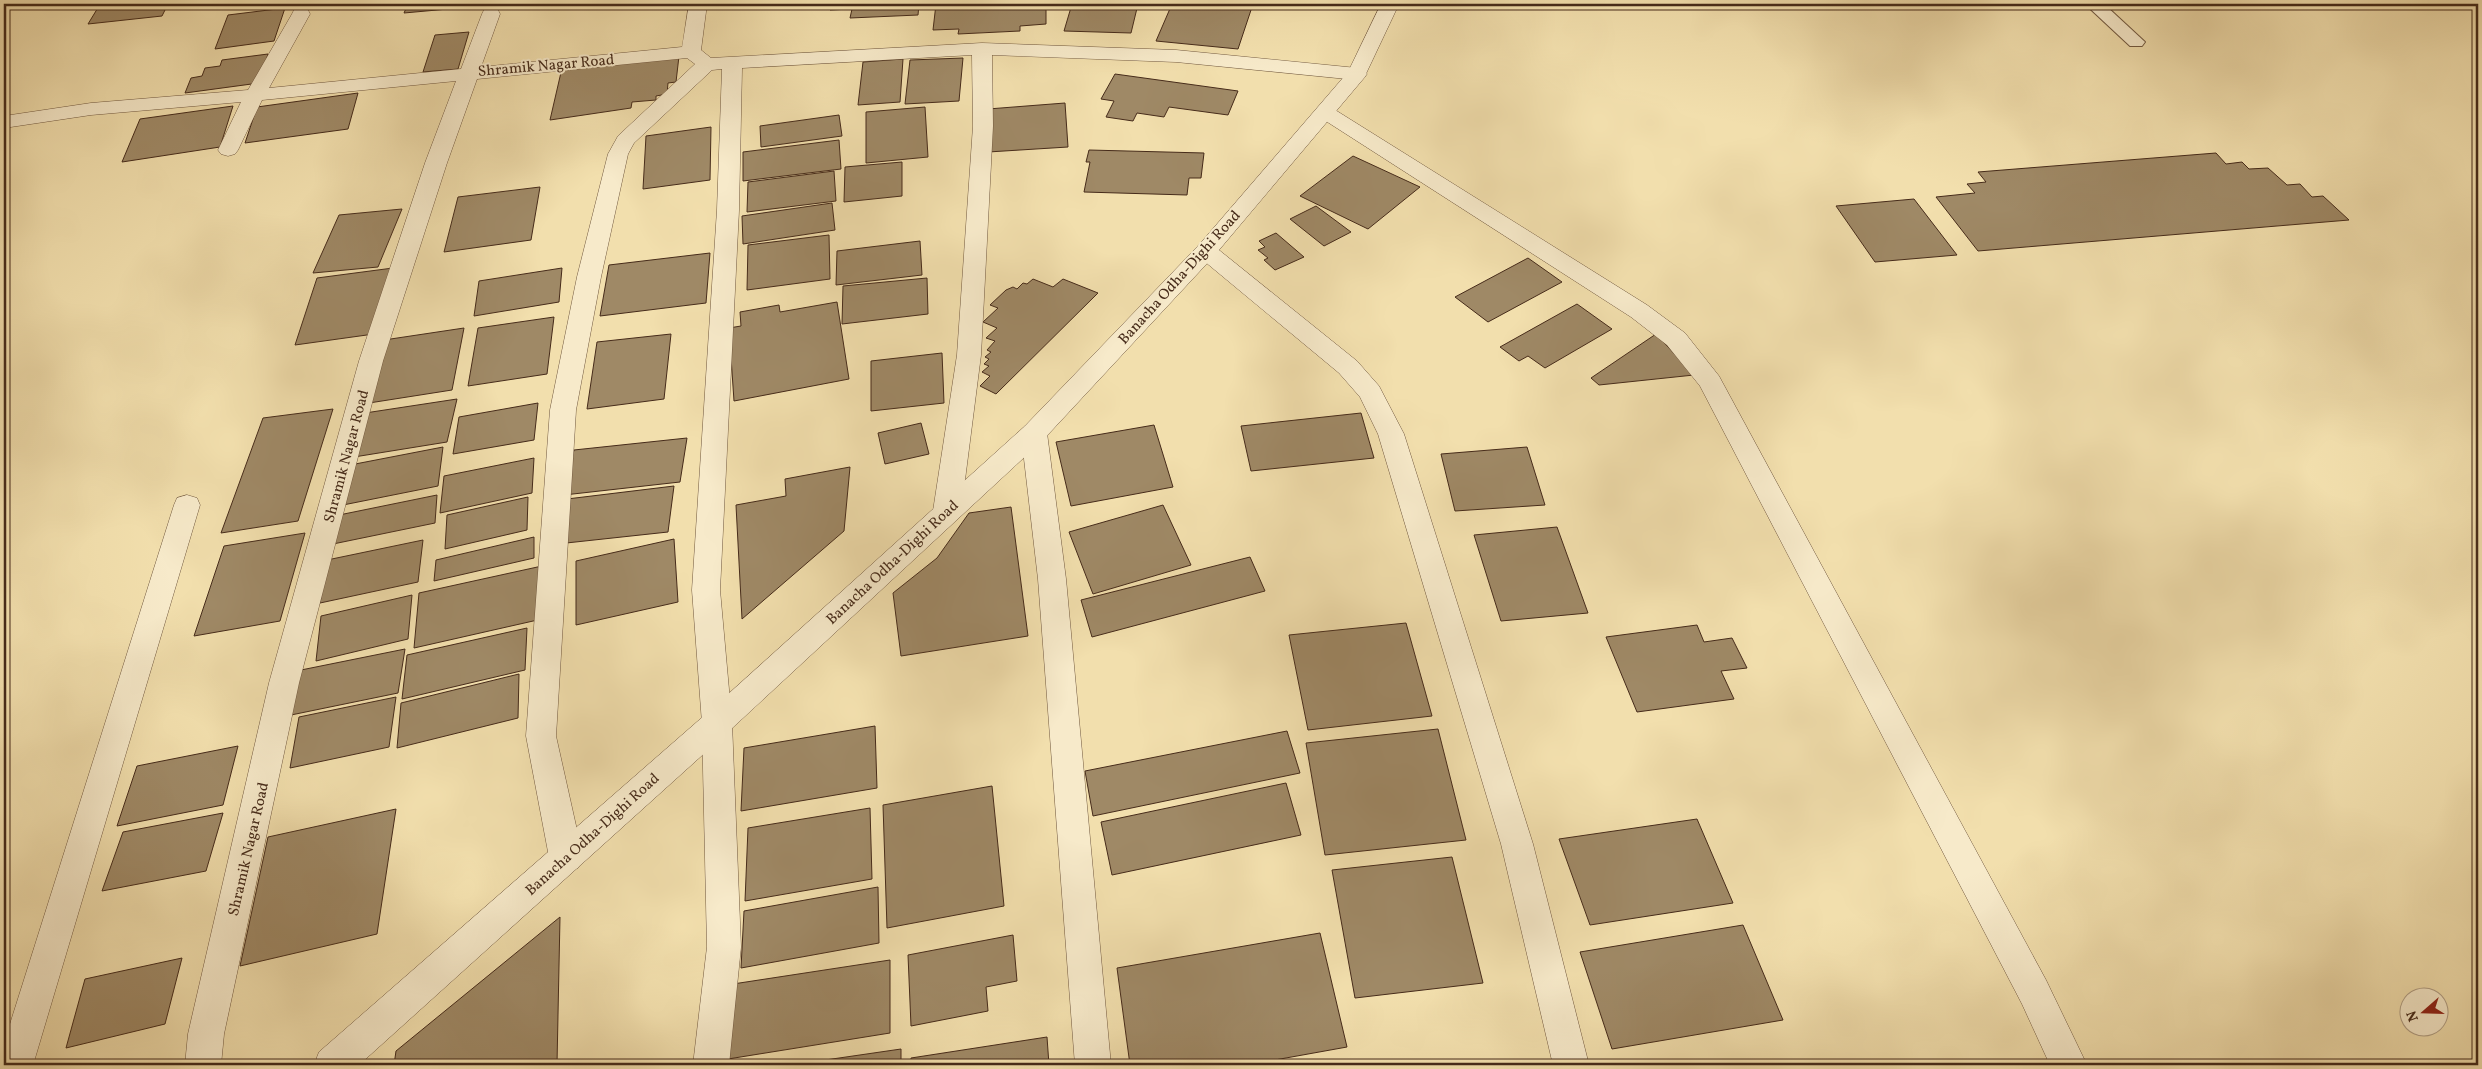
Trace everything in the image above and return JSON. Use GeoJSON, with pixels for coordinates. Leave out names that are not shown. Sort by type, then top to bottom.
{"type":"FeatureCollection","features":[{"type":"Feature","properties":{"kind":"street"},"geometry":{"type":"LineString","coordinates":[[698,4],[710,60],[728,210],[706,590],[716,723],[724,947],[711,1065]]}},
{"type":"Feature","properties":{"kind":"street","name":"Banacha Odha-Dighi Road"},"geometry":{"type":"LineString","coordinates":[[345,1059],[1034,433],[1206,252],[1357,74],[1390,4]]}},
{"type":"Feature","properties":{"kind":"street"},"geometry":{"type":"LineString","coordinates":[[228,150],[255,95],[301,14]]}},
{"type":"Feature","properties":{"kind":"street"},"geometry":{"type":"LineString","coordinates":[[4,122],[91,110],[469,72],[491,14]]}},
{"type":"Feature","properties":{"kind":"street"},"geometry":{"type":"LineString","coordinates":[[947,511],[969,355],[983,126],[982,49]]}},
{"type":"Feature","properties":{"kind":"street","name":"Shramik Nagar Road"},"geometry":{"type":"LineString","coordinates":[[203,1065],[206,1034],[287,674],[371,361],[436,163],[469,72],[982,49],[1176,56],[1357,74]]}},
{"type":"Feature","properties":{"kind":"street"},"geometry":{"type":"LineString","coordinates":[[566,857],[541,736],[563,410],[589,277],[618,154],[624,140],[710,60]]}},
{"type":"Feature","properties":{"kind":"street"},"geometry":{"type":"LineString","coordinates":[[1325,112],[1639,311],[1676,339],[1710,382],[2034,992],[2068,1065]]}},
{"type":"Feature","properties":{"kind":"street"},"geometry":{"type":"LineString","coordinates":[[1206,252],[1348,367],[1370,392],[1391,434],[1517,844],[1571,1065]]}},
{"type":"Feature","properties":{"kind":"street"},"geometry":{"type":"LineString","coordinates":[[1034,433],[1052,579],[1093,1065]]}},
{"type":"Feature","properties":{"kind":"street"},"geometry":{"type":"LineString","coordinates":[[16,1065],[187,505]]}},
{"type":"Feature","properties":{"kind":"lane"},"geometry":{"type":"LineString","coordinates":[[2094,4],[2136,42]]}},
{"type":"Feature","properties":{"kind":"building"},"geometry":{"type":"Polygon","coordinates":[[[168,4],[162,16],[88,24],[99,6],[168,4]]]}},
{"type":"Feature","properties":{"kind":"building"},"geometry":{"type":"Polygon","coordinates":[[[408,4],[503,4],[404,13],[408,4]]]}},
{"type":"Feature","properties":{"kind":"building"},"geometry":{"type":"Polygon","coordinates":[[[715,4],[771,4],[714,9],[715,4]]]}},
{"type":"Feature","properties":{"kind":"building"},"geometry":{"type":"Polygon","coordinates":[[[831,4],[919,4],[918,15],[850,18],[852,9],[830,10],[831,4]]]}},
{"type":"Feature","properties":{"kind":"building"},"geometry":{"type":"Polygon","coordinates":[[[936,4],[1046,4],[1046,24],[1020,26],[1020,31],[958,34],[959,29],[933,30],[936,4]]]}},
{"type":"Feature","properties":{"kind":"building"},"geometry":{"type":"Polygon","coordinates":[[[1072,4],[1138,4],[1131,33],[1064,31],[1072,4]]]}},
{"type":"Feature","properties":{"kind":"building"},"geometry":{"type":"Polygon","coordinates":[[[1172,4],[1253,4],[1238,49],[1156,41],[1172,4]]]}},
{"type":"Feature","properties":{"kind":"building"},"geometry":{"type":"Polygon","coordinates":[[[1472,4],[1541,4],[1474,8],[1472,4]]]}},
{"type":"Feature","properties":{"kind":"building"},"geometry":{"type":"Polygon","coordinates":[[[285,8],[274,41],[215,49],[228,15],[285,8]]]}},
{"type":"Feature","properties":{"kind":"building"},"geometry":{"type":"Polygon","coordinates":[[[469,32],[458,69],[423,72],[435,35],[469,32]]]}},
{"type":"Feature","properties":{"kind":"building"},"geometry":{"type":"Polygon","coordinates":[[[268,54],[259,83],[185,93],[191,78],[202,76],[205,68],[220,66],[222,60],[268,54]]]}},
{"type":"Feature","properties":{"kind":"building"},"geometry":{"type":"Polygon","coordinates":[[[679,56],[676,82],[668,83],[667,94],[656,96],[656,100],[632,102],[631,108],[550,120],[562,68],[679,56]]]}},
{"type":"Feature","properties":{"kind":"building"},"geometry":{"type":"Polygon","coordinates":[[[963,58],[959,101],[905,104],[910,60],[963,58]]]}},
{"type":"Feature","properties":{"kind":"building"},"geometry":{"type":"Polygon","coordinates":[[[903,59],[900,102],[858,105],[863,62],[903,59]]]}},
{"type":"Feature","properties":{"kind":"building"},"geometry":{"type":"Polygon","coordinates":[[[1115,74],[1238,91],[1228,115],[1169,107],[1164,117],[1137,113],[1133,121],[1106,117],[1114,101],[1101,99],[1115,74]]]}},
{"type":"Feature","properties":{"kind":"building"},"geometry":{"type":"Polygon","coordinates":[[[358,93],[348,129],[245,143],[257,107],[358,93]]]}},
{"type":"Feature","properties":{"kind":"building"},"geometry":{"type":"Polygon","coordinates":[[[1065,103],[1068,147],[988,152],[988,109],[1065,103]]]}},
{"type":"Feature","properties":{"kind":"building"},"geometry":{"type":"Polygon","coordinates":[[[233,106],[220,147],[122,162],[140,119],[233,106]]]}},
{"type":"Feature","properties":{"kind":"building"},"geometry":{"type":"Polygon","coordinates":[[[925,107],[928,157],[866,163],[866,112],[925,107]]]}},
{"type":"Feature","properties":{"kind":"building"},"geometry":{"type":"Polygon","coordinates":[[[839,115],[842,136],[761,147],[760,126],[839,115]]]}},
{"type":"Feature","properties":{"kind":"building"},"geometry":{"type":"Polygon","coordinates":[[[711,127],[710,180],[643,189],[646,136],[711,127]]]}},
{"type":"Feature","properties":{"kind":"building"},"geometry":{"type":"Polygon","coordinates":[[[839,140],[841,169],[743,181],[743,152],[839,140]]]}},
{"type":"Feature","properties":{"kind":"building"},"geometry":{"type":"Polygon","coordinates":[[[1089,150],[1204,153],[1201,178],[1189,178],[1187,195],[1084,192],[1090,162],[1086,162],[1089,150]]]}},
{"type":"Feature","properties":{"kind":"building"},"geometry":{"type":"Polygon","coordinates":[[[2216,153],[2226,164],[2242,162],[2249,169],[2268,168],[2287,185],[2300,184],[2312,197],[2323,196],[2349,220],[1978,251],[1936,197],[1975,193],[1967,184],[1986,182],[1978,172],[2216,153]]]}},
{"type":"Feature","properties":{"kind":"building"},"geometry":{"type":"Polygon","coordinates":[[[1353,156],[1420,187],[1368,229],[1300,196],[1353,156]]]}},
{"type":"Feature","properties":{"kind":"building"},"geometry":{"type":"Polygon","coordinates":[[[902,162],[902,196],[844,202],[845,167],[902,162]]]}},
{"type":"Feature","properties":{"kind":"building"},"geometry":{"type":"Polygon","coordinates":[[[834,171],[836,201],[747,212],[748,182],[834,171]]]}},
{"type":"Feature","properties":{"kind":"building"},"geometry":{"type":"Polygon","coordinates":[[[540,187],[531,240],[444,252],[458,197],[540,187]]]}},
{"type":"Feature","properties":{"kind":"building"},"geometry":{"type":"Polygon","coordinates":[[[1914,199],[1957,255],[1875,262],[1836,206],[1914,199]]]}},
{"type":"Feature","properties":{"kind":"building"},"geometry":{"type":"Polygon","coordinates":[[[832,203],[835,230],[743,244],[742,216],[832,203]]]}},
{"type":"Feature","properties":{"kind":"building"},"geometry":{"type":"Polygon","coordinates":[[[1316,206],[1351,232],[1324,246],[1290,219],[1316,206]]]}},
{"type":"Feature","properties":{"kind":"building"},"geometry":{"type":"Polygon","coordinates":[[[402,209],[378,267],[313,273],[339,215],[402,209]]]}},
{"type":"Feature","properties":{"kind":"building"},"geometry":{"type":"Polygon","coordinates":[[[1276,233],[1304,257],[1275,270],[1264,260],[1268,258],[1258,250],[1265,247],[1259,241],[1276,233]]]}},
{"type":"Feature","properties":{"kind":"building"},"geometry":{"type":"Polygon","coordinates":[[[829,235],[830,279],[747,290],[748,245],[829,235]]]}},
{"type":"Feature","properties":{"kind":"building"},"geometry":{"type":"Polygon","coordinates":[[[920,241],[922,275],[836,285],[837,251],[920,241]]]}},
{"type":"Feature","properties":{"kind":"building"},"geometry":{"type":"Polygon","coordinates":[[[710,253],[706,303],[600,316],[609,265],[710,253]]]}},
{"type":"Feature","properties":{"kind":"building"},"geometry":{"type":"Polygon","coordinates":[[[1528,258],[1562,282],[1488,322],[1455,297],[1528,258]]]}},
{"type":"Feature","properties":{"kind":"building"},"geometry":{"type":"Polygon","coordinates":[[[393,268],[374,334],[295,345],[317,278],[393,268]]]}},
{"type":"Feature","properties":{"kind":"building"},"geometry":{"type":"Polygon","coordinates":[[[562,268],[559,302],[474,316],[479,281],[562,268]]]}},
{"type":"Feature","properties":{"kind":"building"},"geometry":{"type":"Polygon","coordinates":[[[927,278],[928,314],[842,324],[843,286],[927,278]]]}},
{"type":"Feature","properties":{"kind":"building"},"geometry":{"type":"Polygon","coordinates":[[[1033,279],[1053,287],[1063,279],[1098,293],[996,394],[980,386],[990,376],[982,372],[989,366],[984,364],[989,359],[985,357],[991,352],[987,350],[995,341],[986,338],[997,328],[983,322],[998,308],[990,305],[1006,290],[1013,287],[1017,289],[1023,283],[1027,284],[1033,279]]]}},
{"type":"Feature","properties":{"kind":"building"},"geometry":{"type":"Polygon","coordinates":[[[837,302],[849,379],[734,401],[729,328],[741,326],[740,312],[779,305],[780,312],[837,302]]]}},
{"type":"Feature","properties":{"kind":"building"},"geometry":{"type":"Polygon","coordinates":[[[1577,304],[1612,329],[1545,368],[1528,356],[1519,361],[1500,347],[1577,304]]]}},
{"type":"Feature","properties":{"kind":"building"},"geometry":{"type":"Polygon","coordinates":[[[554,317],[547,374],[468,386],[478,328],[554,317]]]}},
{"type":"Feature","properties":{"kind":"building"},"geometry":{"type":"Polygon","coordinates":[[[464,328],[452,390],[369,403],[384,340],[464,328]]]}},
{"type":"Feature","properties":{"kind":"building"},"geometry":{"type":"Polygon","coordinates":[[[671,334],[664,399],[587,409],[597,342],[671,334]]]}},
{"type":"Feature","properties":{"kind":"building"},"geometry":{"type":"Polygon","coordinates":[[[1656,334],[1694,375],[1599,385],[1591,378],[1656,334]]]}},
{"type":"Feature","properties":{"kind":"building"},"geometry":{"type":"Polygon","coordinates":[[[942,353],[944,403],[871,411],[871,361],[942,353]]]}},
{"type":"Feature","properties":{"kind":"building"},"geometry":{"type":"Polygon","coordinates":[[[457,399],[447,442],[354,457],[365,413],[457,399]]]}},
{"type":"Feature","properties":{"kind":"building"},"geometry":{"type":"Polygon","coordinates":[[[538,403],[534,440],[453,454],[459,417],[538,403]]]}},
{"type":"Feature","properties":{"kind":"building"},"geometry":{"type":"Polygon","coordinates":[[[333,409],[298,521],[221,533],[263,418],[333,409]]]}},
{"type":"Feature","properties":{"kind":"building"},"geometry":{"type":"Polygon","coordinates":[[[1361,413],[1374,458],[1251,471],[1241,426],[1361,413]]]}},
{"type":"Feature","properties":{"kind":"building"},"geometry":{"type":"Polygon","coordinates":[[[921,423],[929,454],[885,464],[878,433],[921,423]]]}},
{"type":"Feature","properties":{"kind":"building"},"geometry":{"type":"Polygon","coordinates":[[[1154,425],[1173,487],[1071,506],[1056,442],[1154,425]]]}},
{"type":"Feature","properties":{"kind":"building"},"geometry":{"type":"Polygon","coordinates":[[[687,438],[680,482],[564,495],[574,450],[687,438]]]}},
{"type":"Feature","properties":{"kind":"building"},"geometry":{"type":"Polygon","coordinates":[[[443,447],[438,486],[343,505],[350,465],[443,447]]]}},
{"type":"Feature","properties":{"kind":"building"},"geometry":{"type":"Polygon","coordinates":[[[1527,447],[1545,505],[1455,511],[1441,454],[1527,447]]]}},
{"type":"Feature","properties":{"kind":"building"},"geometry":{"type":"Polygon","coordinates":[[[534,458],[532,493],[440,513],[444,476],[534,458]]]}},
{"type":"Feature","properties":{"kind":"building"},"geometry":{"type":"Polygon","coordinates":[[[850,467],[844,531],[742,619],[736,505],[786,496],[785,479],[850,467]]]}},
{"type":"Feature","properties":{"kind":"building"},"geometry":{"type":"Polygon","coordinates":[[[674,486],[668,532],[557,544],[567,499],[674,486]]]}},
{"type":"Feature","properties":{"kind":"building"},"geometry":{"type":"Polygon","coordinates":[[[437,495],[435,523],[333,544],[339,515],[437,495]]]}},
{"type":"Feature","properties":{"kind":"building"},"geometry":{"type":"Polygon","coordinates":[[[528,497],[527,530],[445,549],[447,515],[528,497]]]}},
{"type":"Feature","properties":{"kind":"building"},"geometry":{"type":"Polygon","coordinates":[[[1163,505],[1191,565],[1093,594],[1069,532],[1163,505]]]}},
{"type":"Feature","properties":{"kind":"building"},"geometry":{"type":"Polygon","coordinates":[[[1011,507],[1028,636],[901,656],[893,593],[937,558],[969,513],[1011,507]]]}},
{"type":"Feature","properties":{"kind":"building"},"geometry":{"type":"Polygon","coordinates":[[[1557,527],[1588,613],[1501,621],[1474,535],[1557,527]]]}},
{"type":"Feature","properties":{"kind":"building"},"geometry":{"type":"Polygon","coordinates":[[[305,533],[280,621],[194,636],[224,546],[305,533]]]}},
{"type":"Feature","properties":{"kind":"building"},"geometry":{"type":"Polygon","coordinates":[[[534,537],[534,558],[434,581],[436,560],[534,537]]]}},
{"type":"Feature","properties":{"kind":"building"},"geometry":{"type":"Polygon","coordinates":[[[674,539],[678,602],[576,625],[576,561],[674,539]]]}},
{"type":"Feature","properties":{"kind":"building"},"geometry":{"type":"Polygon","coordinates":[[[423,540],[418,582],[320,603],[327,560],[423,540]]]}},
{"type":"Feature","properties":{"kind":"building"},"geometry":{"type":"Polygon","coordinates":[[[1250,557],[1265,591],[1092,637],[1081,600],[1250,557]]]}},
{"type":"Feature","properties":{"kind":"building"},"geometry":{"type":"Polygon","coordinates":[[[542,566],[542,619],[414,648],[419,593],[542,566]]]}},
{"type":"Feature","properties":{"kind":"building"},"geometry":{"type":"Polygon","coordinates":[[[412,595],[408,639],[316,661],[321,616],[412,595]]]}},
{"type":"Feature","properties":{"kind":"building"},"geometry":{"type":"Polygon","coordinates":[[[1406,623],[1432,716],[1308,730],[1289,635],[1406,623]]]}},
{"type":"Feature","properties":{"kind":"building"},"geometry":{"type":"Polygon","coordinates":[[[1697,625],[1704,642],[1732,638],[1747,668],[1721,671],[1734,699],[1637,712],[1606,637],[1697,625]]]}},
{"type":"Feature","properties":{"kind":"building"},"geometry":{"type":"Polygon","coordinates":[[[527,628],[525,670],[402,699],[407,655],[527,628]]]}},
{"type":"Feature","properties":{"kind":"building"},"geometry":{"type":"Polygon","coordinates":[[[405,649],[398,693],[291,715],[301,670],[405,649]]]}},
{"type":"Feature","properties":{"kind":"building"},"geometry":{"type":"Polygon","coordinates":[[[519,674],[518,718],[397,748],[401,703],[519,674]]]}},
{"type":"Feature","properties":{"kind":"building"},"geometry":{"type":"Polygon","coordinates":[[[396,697],[389,747],[290,768],[299,717],[396,697]]]}},
{"type":"Feature","properties":{"kind":"building"},"geometry":{"type":"Polygon","coordinates":[[[875,726],[877,788],[741,811],[744,748],[875,726]]]}},
{"type":"Feature","properties":{"kind":"building"},"geometry":{"type":"Polygon","coordinates":[[[1438,729],[1466,840],[1325,855],[1306,743],[1438,729]]]}},
{"type":"Feature","properties":{"kind":"building"},"geometry":{"type":"Polygon","coordinates":[[[1287,731],[1300,773],[1093,816],[1085,771],[1287,731]]]}},
{"type":"Feature","properties":{"kind":"building"},"geometry":{"type":"Polygon","coordinates":[[[238,746],[223,805],[117,826],[137,766],[238,746]]]}},
{"type":"Feature","properties":{"kind":"building"},"geometry":{"type":"Polygon","coordinates":[[[1286,783],[1301,835],[1112,875],[1101,822],[1286,783]]]}},
{"type":"Feature","properties":{"kind":"building"},"geometry":{"type":"Polygon","coordinates":[[[992,786],[1004,906],[887,928],[883,805],[992,786]]]}},
{"type":"Feature","properties":{"kind":"building"},"geometry":{"type":"Polygon","coordinates":[[[870,808],[872,879],[745,901],[748,828],[870,808]]]}},
{"type":"Feature","properties":{"kind":"building"},"geometry":{"type":"Polygon","coordinates":[[[396,809],[377,934],[240,966],[268,837],[396,809]]]}},
{"type":"Feature","properties":{"kind":"building"},"geometry":{"type":"Polygon","coordinates":[[[223,813],[206,871],[102,891],[123,832],[223,813]]]}},
{"type":"Feature","properties":{"kind":"building"},"geometry":{"type":"Polygon","coordinates":[[[1697,819],[1733,903],[1590,925],[1559,839],[1697,819]]]}},
{"type":"Feature","properties":{"kind":"building"},"geometry":{"type":"Polygon","coordinates":[[[1452,857],[1483,983],[1355,998],[1332,870],[1452,857]]]}},
{"type":"Feature","properties":{"kind":"building"},"geometry":{"type":"Polygon","coordinates":[[[878,887],[879,943],[741,968],[744,911],[878,887]]]}},
{"type":"Feature","properties":{"kind":"building"},"geometry":{"type":"Polygon","coordinates":[[[560,917],[557,1064],[394,1065],[396,1051],[560,917]]]}},
{"type":"Feature","properties":{"kind":"building"},"geometry":{"type":"Polygon","coordinates":[[[1743,925],[1783,1020],[1612,1049],[1580,952],[1743,925]]]}},
{"type":"Feature","properties":{"kind":"building"},"geometry":{"type":"Polygon","coordinates":[[[1320,933],[1347,1047],[1247,1065],[1130,1065],[1117,968],[1320,933]]]}},
{"type":"Feature","properties":{"kind":"building"},"geometry":{"type":"Polygon","coordinates":[[[1013,935],[1017,981],[986,987],[988,1011],[911,1026],[908,955],[1013,935]]]}},
{"type":"Feature","properties":{"kind":"building"},"geometry":{"type":"Polygon","coordinates":[[[182,958],[165,1024],[66,1048],[85,979],[182,958]]]}},
{"type":"Feature","properties":{"kind":"building"},"geometry":{"type":"Polygon","coordinates":[[[890,960],[890,1033],[728,1059],[733,984],[890,960]]]}},
{"type":"Feature","properties":{"kind":"building"},"geometry":{"type":"Polygon","coordinates":[[[1047,1037],[1049,1065],[911,1065],[911,1058],[1047,1037]]]}},
{"type":"Feature","properties":{"kind":"building"},"geometry":{"type":"Polygon","coordinates":[[[901,1049],[901,1065],[791,1065],[901,1049]]]}}]}
